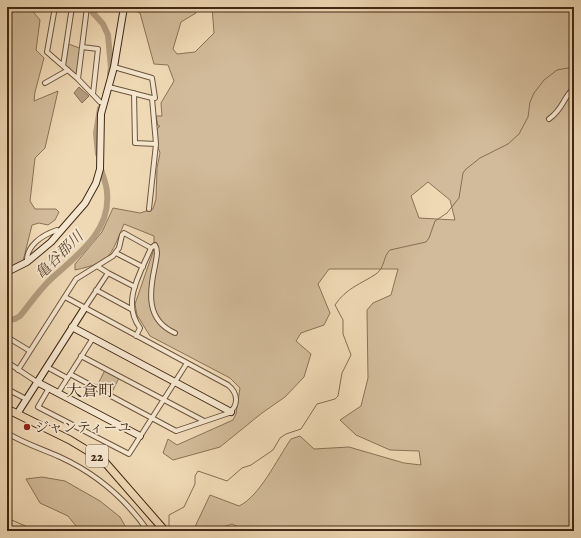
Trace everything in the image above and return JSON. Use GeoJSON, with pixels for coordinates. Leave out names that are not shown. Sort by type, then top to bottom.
{"type":"FeatureCollection","features":[{"type":"Feature","properties":{"kind":"main road","name":"22"},"geometry":{"type":"LineString","coordinates":[[7,409],[70,440],[103,460],[165,531]]}},
{"type":"Feature","properties":{"kind":"street"},"geometry":{"type":"LineString","coordinates":[[55,7],[47,52],[78,79],[102,103]]}},
{"type":"Feature","properties":{"kind":"street"},"geometry":{"type":"LineString","coordinates":[[63,66],[72,7]]}},
{"type":"Feature","properties":{"kind":"street"},"geometry":{"type":"LineString","coordinates":[[78,79],[87,8],[80,7]]}},
{"type":"Feature","properties":{"kind":"street"},"geometry":{"type":"LineString","coordinates":[[7,272],[27,262],[43,250],[85,203],[96,183],[100,169],[99,130],[102,103],[109,87],[114,67],[124,7]]}},
{"type":"Feature","properties":{"kind":"street"},"geometry":{"type":"LineString","coordinates":[[82,47],[98,49],[93,94]]}},
{"type":"Feature","properties":{"kind":"street"},"geometry":{"type":"LineString","coordinates":[[114,67],[152,78],[155,98],[152,98],[156,144],[149,209]]}},
{"type":"Feature","properties":{"kind":"street"},"geometry":{"type":"LineString","coordinates":[[45,83],[68,70]]}},
{"type":"Feature","properties":{"kind":"street"},"geometry":{"type":"LineString","coordinates":[[109,87],[152,98]]}},
{"type":"Feature","properties":{"kind":"street"},"geometry":{"type":"LineString","coordinates":[[549,119],[561,108],[566,96],[574,88]]}},
{"type":"Feature","properties":{"kind":"street"},"geometry":{"type":"LineString","coordinates":[[134,93],[135,143],[156,144]]}},
{"type":"Feature","properties":{"kind":"street"},"geometry":{"type":"LineString","coordinates":[[27,262],[27,253],[38,241],[57,230],[60,232]]}},
{"type":"Feature","properties":{"kind":"street"},"geometry":{"type":"LineString","coordinates":[[18,370],[79,276],[111,258],[116,253],[124,233],[150,248]]}},
{"type":"Feature","properties":{"kind":"street"},"geometry":{"type":"LineString","coordinates":[[136,336],[140,328],[134,320],[131,309],[131,298],[152,245],[155,245],[157,250],[153,278],[152,312],[157,320],[175,333]]}},
{"type":"Feature","properties":{"kind":"street"},"geometry":{"type":"LineString","coordinates":[[116,253],[143,267]]}},
{"type":"Feature","properties":{"kind":"street"},"geometry":{"type":"LineString","coordinates":[[97,266],[135,287]]}},
{"type":"Feature","properties":{"kind":"street"},"geometry":{"type":"LineString","coordinates":[[17,414],[108,273]]}},
{"type":"Feature","properties":{"kind":"street"},"geometry":{"type":"LineString","coordinates":[[96,290],[131,309]]}},
{"type":"Feature","properties":{"kind":"street"},"geometry":{"type":"LineString","coordinates":[[65,297],[84,309],[233,389],[236,402],[231,412],[176,431],[70,374]]}},
{"type":"Feature","properties":{"kind":"street"},"geometry":{"type":"LineString","coordinates":[[72,327],[231,412]]}},
{"type":"Feature","properties":{"kind":"street"},"geometry":{"type":"LineString","coordinates":[[7,337],[30,351]]}},
{"type":"Feature","properties":{"kind":"street"},"geometry":{"type":"LineString","coordinates":[[58,392],[93,338]]}},
{"type":"Feature","properties":{"kind":"street"},"geometry":{"type":"LineString","coordinates":[[81,356],[204,421]]}},
{"type":"Feature","properties":{"kind":"street"},"geometry":{"type":"LineString","coordinates":[[7,362],[38,382],[140,436]]}},
{"type":"Feature","properties":{"kind":"street"},"geometry":{"type":"LineString","coordinates":[[50,388],[38,407],[129,454],[187,363]]}},
{"type":"Feature","properties":{"kind":"street"},"geometry":{"type":"LineString","coordinates":[[47,367],[67,378]]}},
{"type":"Feature","properties":{"kind":"street"},"geometry":{"type":"LineString","coordinates":[[7,389],[26,399]]}},
{"type":"Feature","properties":{"kind":"street"},"geometry":{"type":"LineString","coordinates":[[7,428],[8,434],[61,458],[96,477],[128,505],[148,531]]}},
{"type":"Feature","properties":{"kind":"shaded area"},"geometry":{"type":"Polygon","coordinates":[[[7,7],[34,7],[34,13],[40,20],[36,50],[44,58],[34,101],[58,91],[45,148],[35,158],[30,201],[35,209],[56,209],[59,212],[55,220],[48,225],[39,223],[32,225],[23,261],[7,268],[7,7]]]}},
{"type":"Feature","properties":{"kind":"shaded area"},"geometry":{"type":"Polygon","coordinates":[[[136,7],[195,7],[196,13],[181,22],[173,49],[177,54],[195,52],[214,33],[212,7],[574,7],[574,531],[247,531],[232,524],[212,531],[193,531],[210,495],[239,506],[247,501],[261,486],[291,439],[300,436],[314,449],[349,447],[404,463],[421,465],[419,451],[390,450],[356,435],[340,420],[361,406],[368,378],[367,310],[373,303],[391,295],[398,269],[329,269],[318,284],[330,313],[324,325],[301,333],[296,341],[311,354],[304,377],[285,397],[262,413],[220,447],[173,460],[163,453],[168,439],[177,445],[233,420],[236,414],[240,388],[230,378],[150,336],[137,315],[135,304],[154,249],[154,236],[124,224],[116,244],[103,261],[75,270],[75,264],[102,232],[113,208],[140,213],[153,209],[156,199],[157,168],[160,153],[153,133],[160,126],[158,126],[156,116],[162,116],[161,103],[174,81],[168,65],[154,64],[140,13],[136,11],[136,7]],[[428,182],[411,196],[419,218],[455,220],[450,200],[428,182]]]}},
{"type":"Feature","properties":{"kind":"shaded area"},"geometry":{"type":"Polygon","coordinates":[[[66,43],[82,49],[78,79],[63,66],[66,43]]]}},
{"type":"Feature","properties":{"kind":"shaded area"},"geometry":{"type":"Polygon","coordinates":[[[79,87],[89,96],[82,103],[74,93],[79,87]]]}},
{"type":"Feature","properties":{"kind":"shaded area"},"geometry":{"type":"Polygon","coordinates":[[[105,370],[119,378],[111,394],[97,386],[105,370]]]}},
{"type":"Feature","properties":{"kind":"shaded area"},"geometry":{"type":"Polygon","coordinates":[[[42,477],[65,481],[100,501],[120,517],[128,531],[80,531],[68,516],[40,503],[26,479],[42,477]]]}},
{"type":"Feature","properties":{"kind":"waterway","name":"亀谷郡川"},"geometry":{"type":"LineString","coordinates":[[99,7],[93,13],[103,24],[108,35],[111,68],[110,74]]}},
{"type":"Feature","properties":{"kind":"waterway"},"geometry":{"type":"LineString","coordinates":[[169,531],[169,515],[184,507],[195,484],[195,476],[198,471],[227,481],[242,468],[251,465],[273,450],[280,438],[286,434],[301,429],[317,404],[335,399],[338,396],[342,373],[351,355],[343,334],[343,320],[335,305],[339,299],[349,290],[376,274],[381,269],[386,255],[390,250],[426,242],[435,221],[447,213],[459,198],[463,173],[466,169],[480,158],[508,144],[519,134],[528,117],[530,102],[534,93],[544,80],[557,70],[574,67]]}},
{"type":"Feature","properties":{"kind":"waterway","name":"亀谷郡川"},"geometry":{"type":"LineString","coordinates":[[98,154],[96,133],[100,108]]}},
{"type":"Feature","properties":{"kind":"waterway","name":"亀谷郡川"},"geometry":{"type":"LineString","coordinates":[[7,320],[15,319],[20,316],[42,288],[81,252],[98,231],[107,207],[107,190],[101,169]]}},
{"type":"Feature","properties":{"kind":"waterway"},"geometry":{"type":"LineString","coordinates":[[7,518],[37,531]]}},
{"type":"Feature","properties":{"kind":"place","name":"ジャンティーユ"},"geometry":{"type":"Point","coordinates":[27,427]}},
{"type":"Feature","properties":{"kind":"district","name":"大倉町"},"geometry":{"type":"Point","coordinates":[90,390]}}]}
